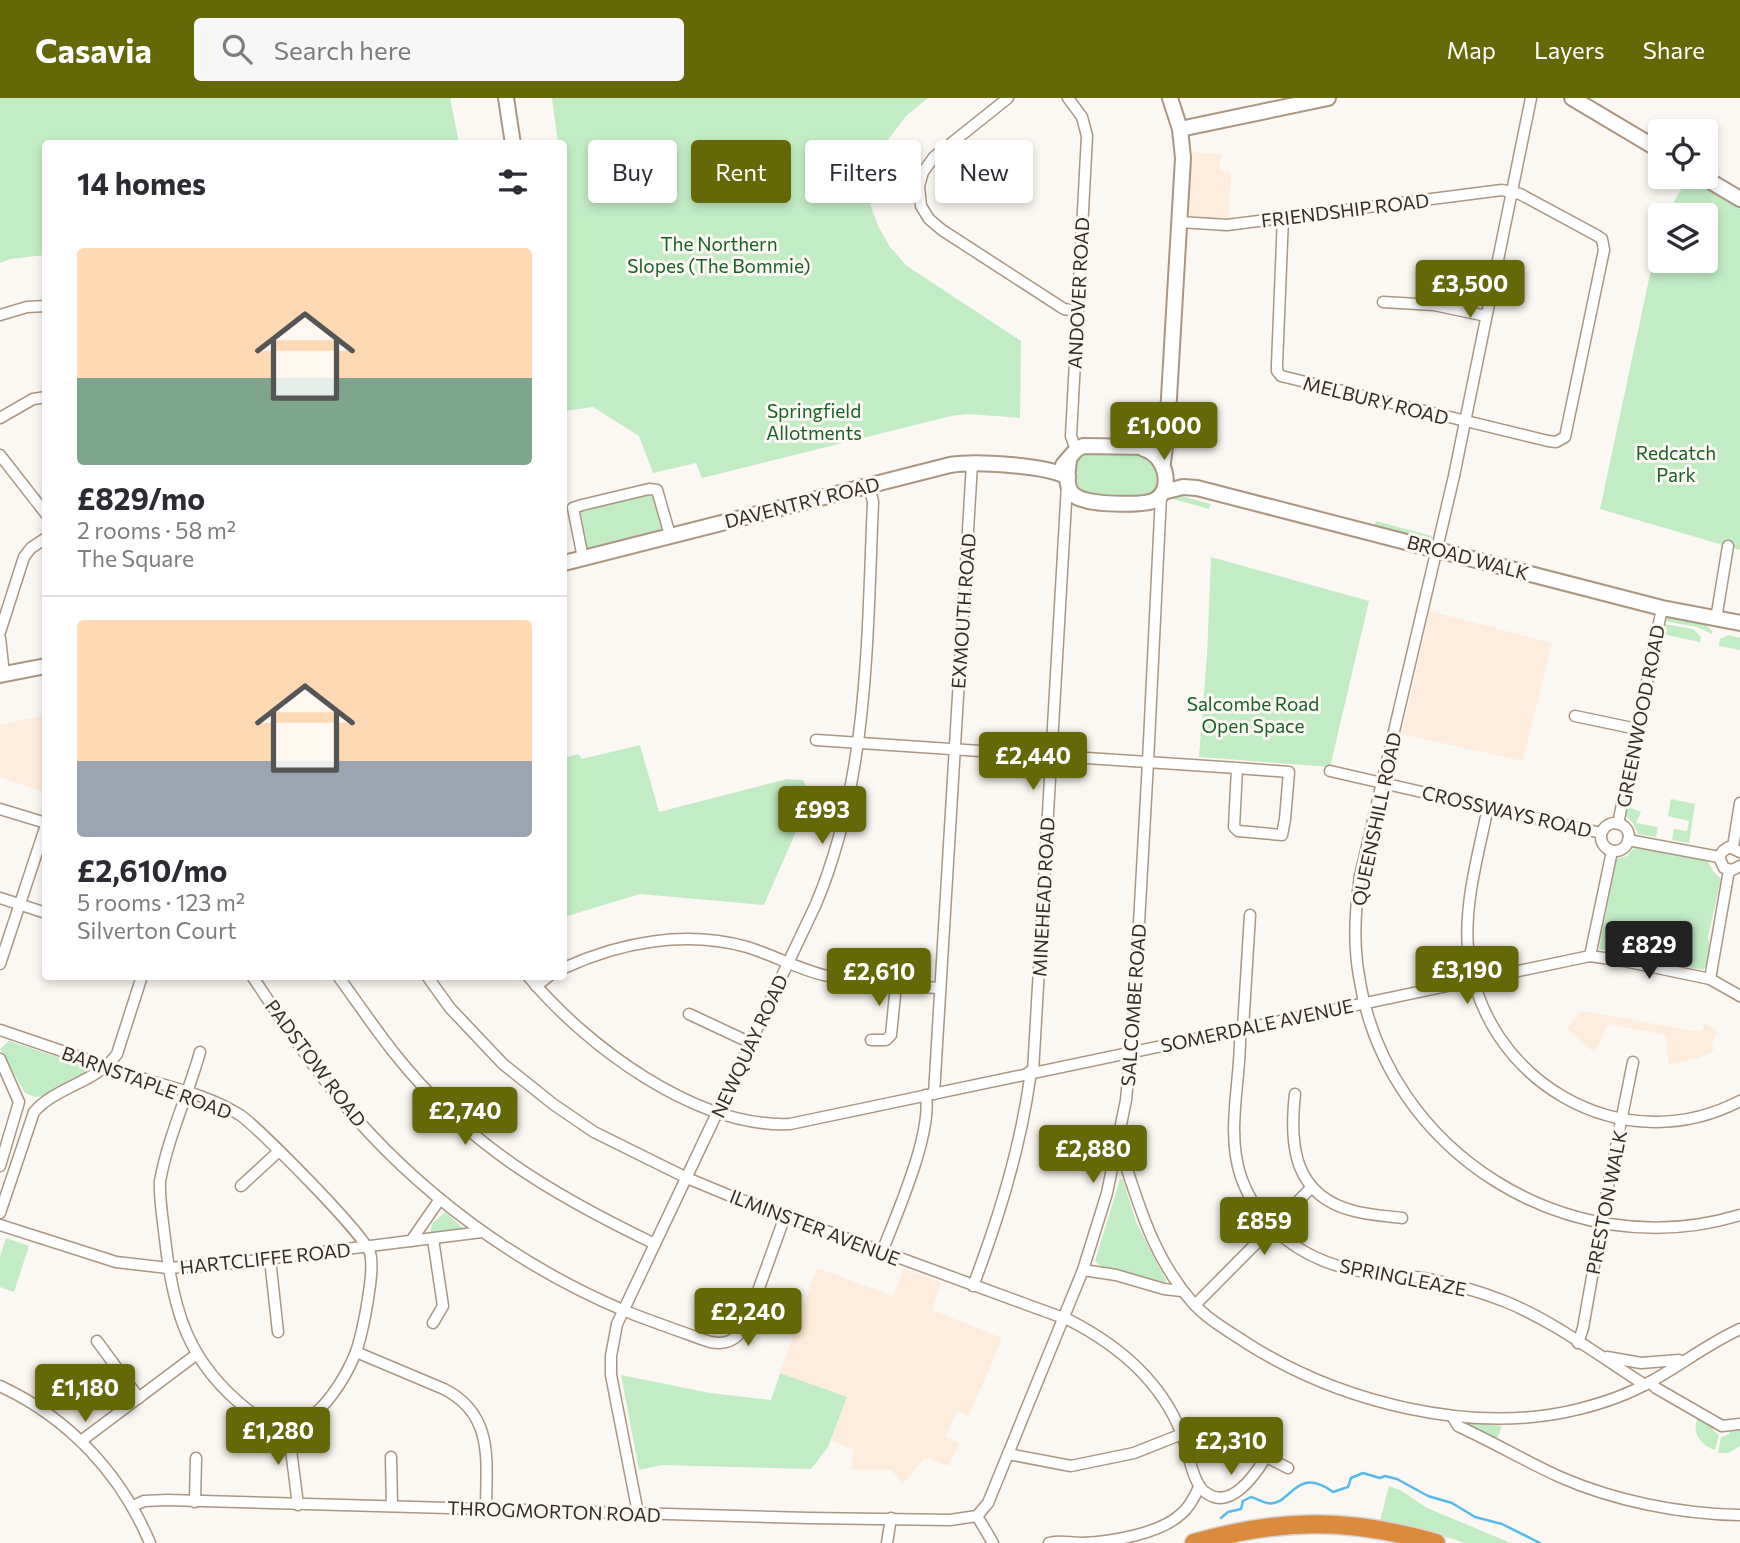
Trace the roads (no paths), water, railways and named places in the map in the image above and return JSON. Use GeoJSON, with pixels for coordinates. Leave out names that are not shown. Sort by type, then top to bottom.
{"type":"FeatureCollection","features":[{"type":"Feature","properties":{"kind":"highway"},"geometry":{"type":"LineString","coordinates":[[1194,1543],[1223,1539],[1248,1529],[1282,1524],[1376,1528],[1436,1543]]}},
{"type":"Feature","properties":{"kind":"street"},"geometry":{"type":"LineString","coordinates":[[506,98],[512,140]]}},
{"type":"Feature","properties":{"kind":"street"},"geometry":{"type":"LineString","coordinates":[[1008,98],[930,161],[919,186],[921,206],[929,219],[942,230],[1064,309],[1077,311]]}},
{"type":"Feature","properties":{"kind":"street","name":"ANDOVER ROAD"},"geometry":{"type":"LineString","coordinates":[[1068,98],[1082,117],[1087,136],[1070,436],[1073,455]]}},
{"type":"Feature","properties":{"kind":"street"},"geometry":{"type":"LineString","coordinates":[[1142,504],[1156,500],[1162,494],[1166,439],[1183,158],[1180,129],[1170,98]]}},
{"type":"Feature","properties":{"kind":"street"},"geometry":{"type":"LineString","coordinates":[[1180,129],[1261,105],[1328,98]]}},
{"type":"Feature","properties":{"kind":"street","name":"QUEENSHILL ROAD"},"geometry":{"type":"LineString","coordinates":[[1531,98],[1464,422],[1357,901],[1356,956],[1364,1003],[1372,1029],[1398,1082],[1421,1116],[1460,1156],[1504,1187],[1548,1209],[1601,1223],[1666,1228],[1715,1223],[1740,1215]]}},
{"type":"Feature","properties":{"kind":"street"},"geometry":{"type":"LineString","coordinates":[[1572,98],[1648,143]]}},
{"type":"Feature","properties":{"kind":"street"},"geometry":{"type":"LineString","coordinates":[[1718,186],[1740,199]]}},
{"type":"Feature","properties":{"kind":"street","name":"FRIENDSHIP ROAD"},"geometry":{"type":"LineString","coordinates":[[1179,222],[1227,225],[1502,190],[1512,191]]}},
{"type":"Feature","properties":{"kind":"street"},"geometry":{"type":"LineString","coordinates":[[1464,422],[1548,441],[1561,441],[1567,432],[1586,345],[1604,250],[1602,239],[1512,191]]}},
{"type":"Feature","properties":{"kind":"street","name":"MELBURY ROAD"},"geometry":{"type":"LineString","coordinates":[[1283,218],[1277,365],[1281,376],[1464,422]]}},
{"type":"Feature","properties":{"kind":"street"},"geometry":{"type":"LineString","coordinates":[[1383,302],[1434,305],[1486,316]]}},
{"type":"Feature","properties":{"kind":"street"},"geometry":{"type":"LineString","coordinates":[[0,315],[27,307],[42,306]]}},
{"type":"Feature","properties":{"kind":"street"},"geometry":{"type":"LineString","coordinates":[[0,418],[33,399],[42,398]]}},
{"type":"Feature","properties":{"kind":"street"},"geometry":{"type":"LineString","coordinates":[[1144,449],[1157,446],[1166,439]]}},
{"type":"Feature","properties":{"kind":"street"},"geometry":{"type":"LineString","coordinates":[[1086,501],[1074,495],[1068,480],[1073,455],[1093,445],[1153,451],[1163,464]]}},
{"type":"Feature","properties":{"kind":"street","name":"DAVENTRY ROAD"},"geometry":{"type":"LineString","coordinates":[[567,562],[950,465],[1044,469],[1061,467],[1073,455]]}},
{"type":"Feature","properties":{"kind":"street"},"geometry":{"type":"LineString","coordinates":[[0,456],[42,509]]}},
{"type":"Feature","properties":{"kind":"street","name":"EXMOUTH ROAD"},"geometry":{"type":"LineString","coordinates":[[882,1252],[915,1161],[930,1095],[949,876],[972,464]]}},
{"type":"Feature","properties":{"kind":"street","name":"BROAD WALK"},"geometry":{"type":"LineString","coordinates":[[1163,464],[1179,479],[1197,488]]}},
{"type":"Feature","properties":{"kind":"street","name":"DAVENTRY ROAD"},"geometry":{"type":"LineString","coordinates":[[1044,469],[1068,480]]}},
{"type":"Feature","properties":{"kind":"street","name":"MINEHEAD ROAD"},"geometry":{"type":"LineString","coordinates":[[973,1286],[998,1217],[1018,1149],[1031,1072],[1064,504],[1068,480]]}},
{"type":"Feature","properties":{"kind":"street","name":"NEWQUAY ROAD"},"geometry":{"type":"LineString","coordinates":[[638,1513],[611,1375],[613,1338],[826,881],[841,837],[852,790],[858,743],[873,502],[869,485]]}},
{"type":"Feature","properties":{"kind":"street","name":"BROAD WALK"},"geometry":{"type":"LineString","coordinates":[[1162,494],[1183,487],[1197,488],[1662,608],[1740,623]]}},
{"type":"Feature","properties":{"kind":"street"},"geometry":{"type":"LineString","coordinates":[[583,558],[573,508],[649,489],[657,490],[670,535]]}},
{"type":"Feature","properties":{"kind":"street","name":"SALCOMBE ROAD"},"geometry":{"type":"LineString","coordinates":[[977,1516],[988,1503],[1083,1270],[1104,1203],[1126,1100],[1149,762],[1162,494]]}},
{"type":"Feature","properties":{"kind":"street"},"geometry":{"type":"LineString","coordinates":[[1065,513],[1071,502],[1086,501],[1142,504],[1155,509],[1161,518]]}},
{"type":"Feature","properties":{"kind":"street"},"geometry":{"type":"LineString","coordinates":[[0,632],[27,554],[42,541]]}},
{"type":"Feature","properties":{"kind":"street"},"geometry":{"type":"LineString","coordinates":[[1716,619],[1728,546]]}},
{"type":"Feature","properties":{"kind":"street"},"geometry":{"type":"LineString","coordinates":[[0,590],[12,594]]}},
{"type":"Feature","properties":{"kind":"street","name":"GREENWOOD ROAD"},"geometry":{"type":"LineString","coordinates":[[1618,824],[1662,608]]}},
{"type":"Feature","properties":{"kind":"street"},"geometry":{"type":"LineString","coordinates":[[0,639],[2,675],[42,667]]}},
{"type":"Feature","properties":{"kind":"street"},"geometry":{"type":"LineString","coordinates":[[1574,716],[1637,729]]}},
{"type":"Feature","properties":{"kind":"street"},"geometry":{"type":"LineString","coordinates":[[816,740],[1051,754],[1149,762],[1203,765],[1289,772],[1282,835],[1237,831],[1234,827],[1237,768]]}},
{"type":"Feature","properties":{"kind":"street","name":"CROSSWAYS ROAD"},"geometry":{"type":"LineString","coordinates":[[1330,771],[1601,833]]}},
{"type":"Feature","properties":{"kind":"street"},"geometry":{"type":"LineString","coordinates":[[1719,857],[1726,848],[1736,849],[1740,803]]}},
{"type":"Feature","properties":{"kind":"street"},"geometry":{"type":"LineString","coordinates":[[1488,807],[1469,905],[1468,949],[1473,979],[1485,1013],[1512,1055],[1550,1090],[1570,1101],[1621,1119],[1640,1122],[1684,1120],[1719,1111],[1740,1101]]}},
{"type":"Feature","properties":{"kind":"street"},"geometry":{"type":"LineString","coordinates":[[0,809],[42,823]]}},
{"type":"Feature","properties":{"kind":"street"},"geometry":{"type":"LineString","coordinates":[[1610,824],[1618,824],[1626,830],[1628,840],[1624,848],[1612,851],[1602,844],[1601,833],[1610,824]]}},
{"type":"Feature","properties":{"kind":"street"},"geometry":{"type":"LineString","coordinates":[[0,964],[42,836]]}},
{"type":"Feature","properties":{"kind":"street"},"geometry":{"type":"LineString","coordinates":[[1628,840],[1719,857]]}},
{"type":"Feature","properties":{"kind":"street"},"geometry":{"type":"LineString","coordinates":[[1590,956],[1612,851]]}},
{"type":"Feature","properties":{"kind":"street"},"geometry":{"type":"LineString","coordinates":[[1719,857],[1721,865],[1729,870],[1740,866]]}},
{"type":"Feature","properties":{"kind":"street"},"geometry":{"type":"LineString","coordinates":[[1710,979],[1729,870]]}},
{"type":"Feature","properties":{"kind":"street"},"geometry":{"type":"LineString","coordinates":[[0,898],[42,912]]}},
{"type":"Feature","properties":{"kind":"street","name":"SPRINGLEAZE"},"geometry":{"type":"LineString","coordinates":[[1250,915],[1235,1139],[1237,1159],[1249,1195],[1259,1214],[1271,1227],[1282,1238],[1305,1252],[1332,1264],[1355,1270],[1422,1278],[1505,1301],[1551,1325],[1599,1356],[1722,1426],[1740,1423]]}},
{"type":"Feature","properties":{"kind":"street"},"geometry":{"type":"LineString","coordinates":[[567,967],[615,949],[639,943],[673,940],[736,945],[822,974],[896,985],[940,988]]}},
{"type":"Feature","properties":{"kind":"street","name":"SOMERDALE AVENUE"},"geometry":{"type":"LineString","coordinates":[[531,980],[576,1027],[617,1060],[662,1087],[718,1113],[755,1123],[790,1124],[1590,956],[1710,979],[1740,996]]}},
{"type":"Feature","properties":{"kind":"street"},"geometry":{"type":"LineString","coordinates":[[0,1213],[34,1112],[46,1100],[94,1076],[117,1054],[141,980]]}},
{"type":"Feature","properties":{"kind":"street","name":"PADSTOW ROAD"},"geometry":{"type":"LineString","coordinates":[[255,980],[323,1079],[393,1157],[482,1232],[534,1265],[624,1310],[710,1342],[731,1342],[745,1327],[785,1216]]}},
{"type":"Feature","properties":{"kind":"street"},"geometry":{"type":"LineString","coordinates":[[341,980],[395,1055],[430,1094],[483,1142],[538,1183],[587,1212],[655,1244]]}},
{"type":"Feature","properties":{"kind":"street","name":"ILMINSTER AVENUE"},"geometry":{"type":"LineString","coordinates":[[430,980],[486,1048],[542,1096],[594,1132],[687,1178],[1064,1319],[1105,1340],[1134,1363],[1171,1410],[1182,1434],[1199,1487]]}},
{"type":"Feature","properties":{"kind":"street"},"geometry":{"type":"LineString","coordinates":[[536,986],[544,980]]}},
{"type":"Feature","properties":{"kind":"street"},"geometry":{"type":"LineString","coordinates":[[871,1040],[886,1040],[891,1035],[896,985]]}},
{"type":"Feature","properties":{"kind":"street"},"geometry":{"type":"LineString","coordinates":[[689,1014],[751,1043]]}},
{"type":"Feature","properties":{"kind":"street","name":"BARNSTAPLE ROAD"},"geometry":{"type":"LineString","coordinates":[[0,1030],[188,1093],[238,1114],[279,1150],[366,1247]]}},
{"type":"Feature","properties":{"kind":"street"},"geometry":{"type":"LineString","coordinates":[[200,1052],[160,1181],[168,1268],[176,1307],[197,1354],[222,1387],[265,1422],[289,1426],[307,1419],[318,1410],[345,1374],[356,1352],[365,1314],[371,1275],[370,1251],[366,1247]]}},
{"type":"Feature","properties":{"kind":"street"},"geometry":{"type":"LineString","coordinates":[[0,1059],[19,1102],[0,1166]]}},
{"type":"Feature","properties":{"kind":"street","name":"PRESTON WALK"},"geometry":{"type":"LineString","coordinates":[[1578,1342],[1583,1328],[1633,1062]]}},
{"type":"Feature","properties":{"kind":"street"},"geometry":{"type":"LineString","coordinates":[[1295,1094],[1292,1124],[1295,1156],[1312,1187],[1341,1208],[1402,1218]]}},
{"type":"Feature","properties":{"kind":"street"},"geometry":{"type":"LineString","coordinates":[[241,1186],[279,1150]]}},
{"type":"Feature","properties":{"kind":"street"},"geometry":{"type":"LineString","coordinates":[[1115,1159],[1126,1166],[1143,1220],[1157,1252],[1182,1291],[1195,1305],[1261,1352],[1322,1383],[1374,1400],[1452,1416],[1548,1416],[1600,1404],[1648,1383],[1740,1329]]}},
{"type":"Feature","properties":{"kind":"street"},"geometry":{"type":"LineString","coordinates":[[1195,1305],[1312,1187]]}},
{"type":"Feature","properties":{"kind":"street"},"geometry":{"type":"LineString","coordinates":[[411,1241],[440,1199]]}},
{"type":"Feature","properties":{"kind":"street","name":"HARTCLIFFE ROAD"},"geometry":{"type":"LineString","coordinates":[[0,1225],[116,1262],[168,1268],[270,1259],[482,1232]]}},
{"type":"Feature","properties":{"kind":"street"},"geometry":{"type":"LineString","coordinates":[[433,1239],[443,1306],[433,1323]]}},
{"type":"Feature","properties":{"kind":"street"},"geometry":{"type":"LineString","coordinates":[[270,1259],[278,1332]]}},
{"type":"Feature","properties":{"kind":"street"},"geometry":{"type":"LineString","coordinates":[[1083,1270],[1182,1291]]}},
{"type":"Feature","properties":{"kind":"street"},"geometry":{"type":"LineString","coordinates":[[97,1341],[139,1398]]}},
{"type":"Feature","properties":{"kind":"street"},"geometry":{"type":"LineString","coordinates":[[356,1352],[444,1389],[454,1394],[468,1408],[486,1443],[486,1509]]}},
{"type":"Feature","properties":{"kind":"street"},"geometry":{"type":"LineString","coordinates":[[81,1441],[197,1354]]}},
{"type":"Feature","properties":{"kind":"street"},"geometry":{"type":"LineString","coordinates":[[1599,1356],[1641,1363],[1684,1360]]}},
{"type":"Feature","properties":{"kind":"street"},"geometry":{"type":"LineString","coordinates":[[0,1386],[34,1404],[81,1441],[108,1470],[133,1506],[150,1543]]}},
{"type":"Feature","properties":{"kind":"street"},"geometry":{"type":"LineString","coordinates":[[1452,1416],[1458,1426],[1540,1467],[1594,1489],[1663,1506],[1740,1515]]}},
{"type":"Feature","properties":{"kind":"street"},"geometry":{"type":"LineString","coordinates":[[289,1426],[298,1505]]}},
{"type":"Feature","properties":{"kind":"street"},"geometry":{"type":"LineString","coordinates":[[1008,1454],[1071,1466],[1134,1453],[1182,1434]]}},
{"type":"Feature","properties":{"kind":"street"},"geometry":{"type":"LineString","coordinates":[[1247,1447],[1288,1468]]}},
{"type":"Feature","properties":{"kind":"street"},"geometry":{"type":"LineString","coordinates":[[391,1457],[392,1506]]}},
{"type":"Feature","properties":{"kind":"street"},"geometry":{"type":"LineString","coordinates":[[1049,1543],[1060,1540],[1082,1543],[1136,1535],[1168,1524],[1183,1513],[1199,1487],[1206,1494],[1220,1498],[1239,1491],[1251,1481],[1266,1457]]}},
{"type":"Feature","properties":{"kind":"street"},"geometry":{"type":"LineString","coordinates":[[195,1502],[196,1458]]}},
{"type":"Feature","properties":{"kind":"street","name":"THROGMORTON ROAD"},"geometry":{"type":"LineString","coordinates":[[133,1506],[144,1501],[950,1520],[977,1516]]}},
{"type":"Feature","properties":{"kind":"street"},"geometry":{"type":"LineString","coordinates":[[977,1516],[993,1543]]}},
{"type":"Feature","properties":{"kind":"street"},"geometry":{"type":"LineString","coordinates":[[887,1543],[891,1518]]}},
{"type":"Feature","properties":{"kind":"waterway"},"geometry":{"type":"LineString","coordinates":[[1221,1518],[1228,1512],[1241,1509],[1243,1501],[1251,1497],[1275,1503],[1301,1484],[1310,1483],[1333,1492],[1348,1487],[1351,1478],[1363,1473],[1397,1479],[1428,1496],[1452,1503],[1475,1517],[1502,1524],[1540,1543]]}},
{"type":"Feature","properties":{"kind":"park label","name":"The Northern Slopes (The Bommie)"},"geometry":{"type":"Point","coordinates":[719,254]}},
{"type":"Feature","properties":{"kind":"park label","name":"Springfield Allotments"},"geometry":{"type":"Point","coordinates":[814,421]}},
{"type":"Feature","properties":{"kind":"park label","name":"Redcatch Park"},"geometry":{"type":"Point","coordinates":[1676,463]}},
{"type":"Feature","properties":{"kind":"park label","name":"Salcombe Road Open Space"},"geometry":{"type":"Point","coordinates":[1253,714]}}]}
